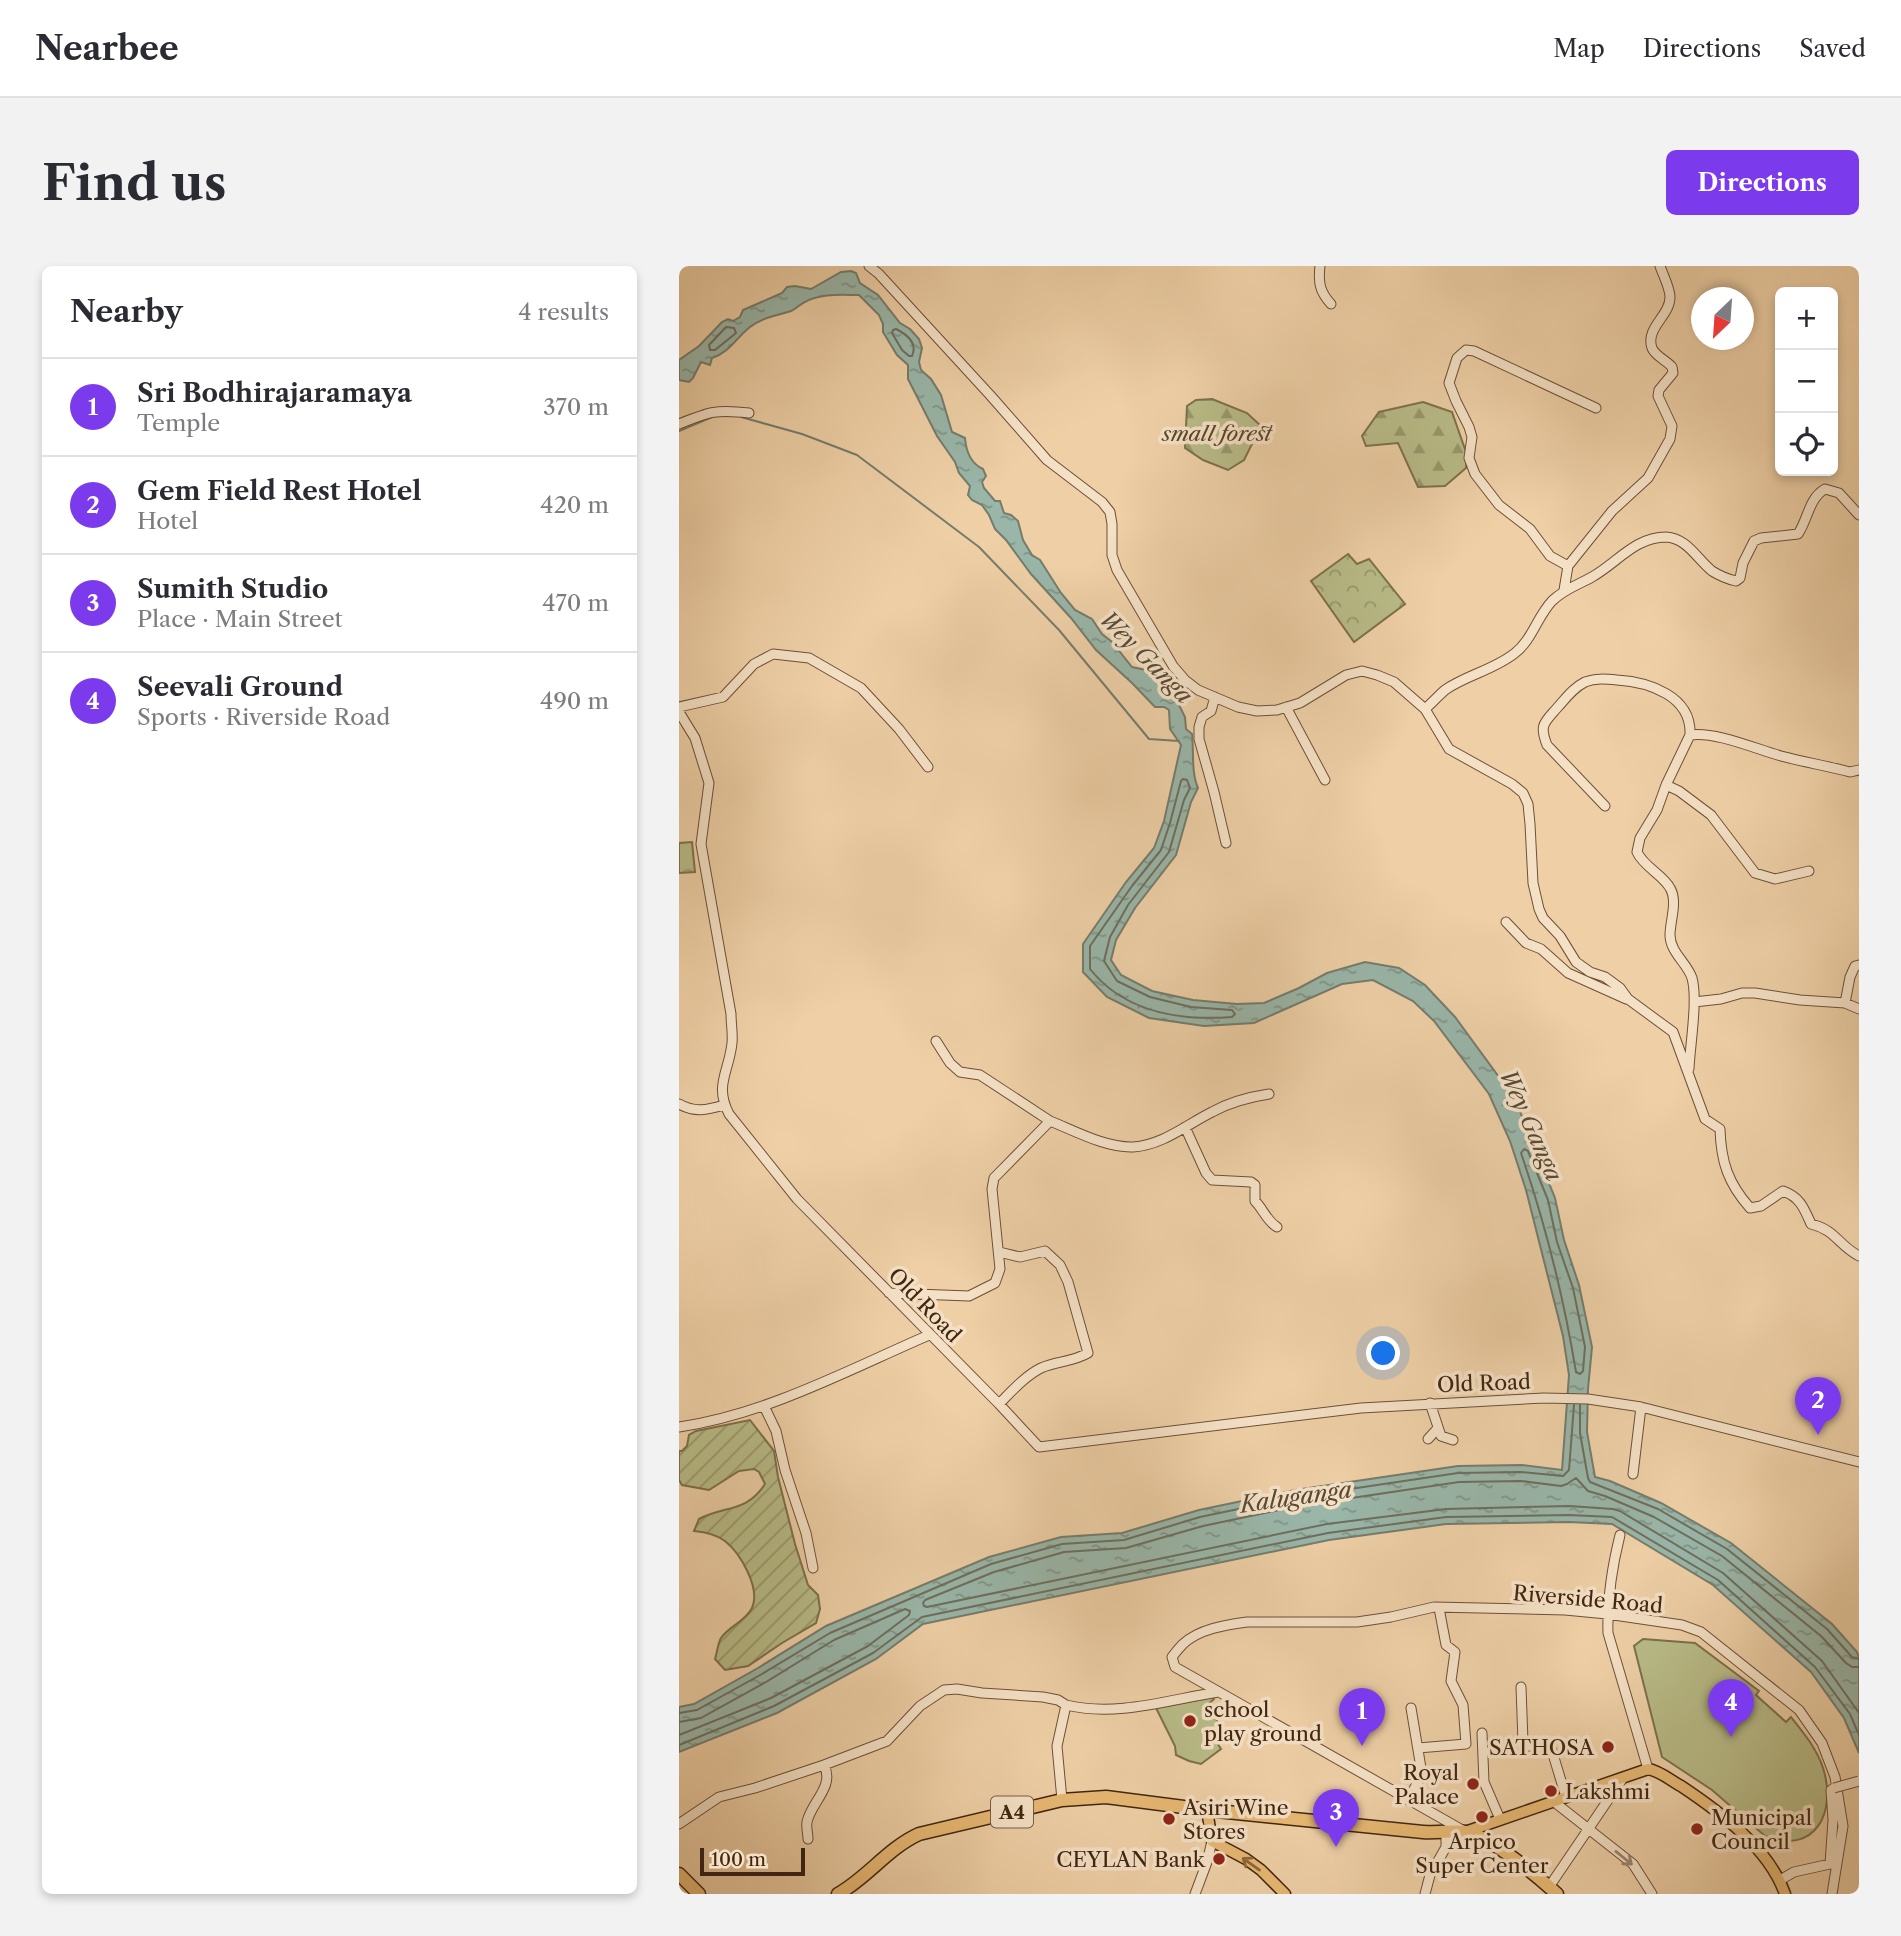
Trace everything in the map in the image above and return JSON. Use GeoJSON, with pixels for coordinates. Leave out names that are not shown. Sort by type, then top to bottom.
{"type":"FeatureCollection","features":[{"type":"Feature","properties":{"kind":"highway","name":"A4"},"geometry":{"type":"LineString","coordinates":[[838,1894],[855,1889],[907,1840],[919,1834],[1062,1800],[1106,1797],[1207,1810],[1446,1833],[1465,1832],[1511,1857],[1553,1890]]}},
{"type":"Feature","properties":{"kind":"highway"},"geometry":{"type":"LineString","coordinates":[[679,1874],[699,1894]]}},
{"type":"Feature","properties":{"kind":"main road"},"geometry":{"type":"LineString","coordinates":[[1465,1832],[1648,1769],[1656,1771],[1694,1795],[1744,1835],[1780,1880],[1784,1894]]}},
{"type":"Feature","properties":{"kind":"main road"},"geometry":{"type":"LineString","coordinates":[[1207,1810],[1212,1841],[1246,1859],[1285,1894]]}},
{"type":"Feature","properties":{"kind":"street"},"geometry":{"type":"LineString","coordinates":[[869,266],[991,395],[1047,460],[1102,502],[1109,512],[1112,524],[1112,555],[1117,570],[1173,666],[1185,680],[1198,690],[1238,707],[1257,711],[1277,710],[1300,703],[1346,675],[1361,671],[1394,682],[1425,709],[1449,749],[1512,784],[1523,793],[1528,804],[1533,883],[1543,918],[1560,936],[1576,962],[1590,972],[1605,977],[1620,988],[1628,999]]}},
{"type":"Feature","properties":{"kind":"street"},"geometry":{"type":"LineString","coordinates":[[1320,266],[1321,293],[1331,304]]}},
{"type":"Feature","properties":{"kind":"street"},"geometry":{"type":"LineString","coordinates":[[1565,590],[1568,566],[1612,511],[1648,478],[1670,439],[1672,426],[1658,396],[1673,373],[1672,366],[1655,353],[1651,346],[1652,333],[1668,306],[1670,297],[1660,266]]}},
{"type":"Feature","properties":{"kind":"street"},"geometry":{"type":"LineString","coordinates":[[1568,566],[1550,556],[1529,528],[1499,505],[1475,474],[1469,457],[1472,437],[1455,401],[1450,383],[1457,358],[1466,350],[1474,351],[1597,408]]}},
{"type":"Feature","properties":{"kind":"street"},"geometry":{"type":"LineString","coordinates":[[679,425],[701,415],[722,410],[749,413]]}},
{"type":"Feature","properties":{"kind":"street"},"geometry":{"type":"LineString","coordinates":[[1425,709],[1445,691],[1516,653],[1525,644],[1550,603],[1565,590],[1593,577],[1637,545],[1668,537],[1686,544],[1710,569],[1723,578],[1736,581],[1740,578],[1743,563],[1753,541],[1798,534],[1816,494],[1825,489],[1839,493],[1859,515]]}},
{"type":"Feature","properties":{"kind":"street"},"geometry":{"type":"LineString","coordinates":[[679,1104],[698,1111],[724,1105],[721,1092],[732,1043],[731,1014],[701,844],[709,783],[695,738],[679,710],[723,697],[754,664],[773,654],[809,658],[861,688],[899,729],[928,767]]}},
{"type":"Feature","properties":{"kind":"street"},"geometry":{"type":"LineString","coordinates":[[1605,806],[1547,745],[1543,724],[1574,689],[1586,682],[1598,679],[1636,681],[1675,699],[1691,725],[1690,735],[1657,810],[1640,838],[1637,852],[1640,859],[1670,888],[1673,907],[1671,945],[1692,977],[1694,1002],[1688,1071]]}},
{"type":"Feature","properties":{"kind":"street"},"geometry":{"type":"LineString","coordinates":[[1215,697],[1211,711],[1202,717],[1199,739],[1226,843]]}},
{"type":"Feature","properties":{"kind":"street"},"geometry":{"type":"LineString","coordinates":[[1286,707],[1325,780]]}},
{"type":"Feature","properties":{"kind":"street"},"geometry":{"type":"LineString","coordinates":[[1690,735],[1698,733],[1713,736],[1850,772],[1859,770]]}},
{"type":"Feature","properties":{"kind":"street"},"geometry":{"type":"LineString","coordinates":[[1666,785],[1679,791],[1711,815],[1755,873],[1775,879],[1809,871]]}},
{"type":"Feature","properties":{"kind":"street"},"geometry":{"type":"LineString","coordinates":[[1506,922],[1526,943],[1541,949],[1568,974],[1628,999],[1673,1032],[1705,1119],[1720,1129],[1721,1155],[1736,1191],[1750,1208],[1761,1206],[1783,1191],[1793,1194],[1802,1202],[1811,1224],[1833,1233],[1846,1249],[1859,1256]]}},
{"type":"Feature","properties":{"kind":"street"},"geometry":{"type":"LineString","coordinates":[[1845,1003],[1850,977],[1855,966],[1859,965]]}},
{"type":"Feature","properties":{"kind":"street"},"geometry":{"type":"LineString","coordinates":[[1694,1002],[1755,993],[1845,1003],[1859,1009]]}},
{"type":"Feature","properties":{"kind":"street"},"geometry":{"type":"LineString","coordinates":[[936,1041],[950,1063],[960,1072],[980,1075],[1050,1121],[1095,1140],[1131,1147],[1158,1143],[1214,1111],[1245,1098],[1269,1094]]}},
{"type":"Feature","properties":{"kind":"street","name":"Old Road"},"geometry":{"type":"LineString","coordinates":[[724,1105],[797,1199],[1039,1447],[1354,1409],[1544,1398],[1588,1399],[1641,1407],[1859,1462]]}},
{"type":"Feature","properties":{"kind":"street"},"geometry":{"type":"LineString","coordinates":[[889,1293],[969,1296],[995,1283],[1000,1269],[992,1189],[994,1178],[1050,1121]]}},
{"type":"Feature","properties":{"kind":"street"},"geometry":{"type":"LineString","coordinates":[[1185,1127],[1206,1173],[1212,1180],[1251,1182],[1255,1185],[1255,1201],[1263,1209],[1270,1223],[1277,1227]]}},
{"type":"Feature","properties":{"kind":"street"},"geometry":{"type":"LineString","coordinates":[[999,1252],[1020,1257],[1045,1251],[1060,1265],[1068,1282],[1088,1353],[1078,1359],[1041,1368],[1017,1385],[999,1404]]}},
{"type":"Feature","properties":{"kind":"street"},"geometry":{"type":"LineString","coordinates":[[679,1427],[704,1423],[764,1406],[929,1335]]}},
{"type":"Feature","properties":{"kind":"street"},"geometry":{"type":"LineString","coordinates":[[1430,1403],[1441,1436],[1453,1440]]}},
{"type":"Feature","properties":{"kind":"street"},"geometry":{"type":"LineString","coordinates":[[764,1406],[776,1431],[785,1470],[806,1533],[813,1568]]}},
{"type":"Feature","properties":{"kind":"street"},"geometry":{"type":"LineString","coordinates":[[1633,1474],[1641,1407]]}},
{"type":"Feature","properties":{"kind":"street"},"geometry":{"type":"LineString","coordinates":[[1428,1439],[1438,1428]]}},
{"type":"Feature","properties":{"kind":"street"},"geometry":{"type":"LineString","coordinates":[[1620,1535],[1614,1557],[1607,1614],[1608,1633],[1648,1769]]}},
{"type":"Feature","properties":{"kind":"street","name":"Riverside Road"},"geometry":{"type":"LineString","coordinates":[[1218,1692],[1175,1667],[1172,1657],[1184,1643],[1209,1629],[1230,1624],[1357,1622],[1391,1618],[1434,1607],[1565,1610],[1682,1625],[1701,1632],[1799,1710],[1822,1743],[1835,1777],[1843,1826],[1832,1894]]}},
{"type":"Feature","properties":{"kind":"street"},"geometry":{"type":"LineString","coordinates":[[1418,1748],[1466,1744],[1463,1705],[1451,1681],[1455,1652],[1445,1645],[1439,1608]]}},
{"type":"Feature","properties":{"kind":"street"},"geometry":{"type":"LineString","coordinates":[[1521,1687],[1523,1742],[1527,1746],[1544,1747],[1552,1751],[1566,1797]]}},
{"type":"Feature","properties":{"kind":"street"},"geometry":{"type":"LineString","coordinates":[[679,1824],[719,1797],[824,1765],[887,1741],[920,1706],[944,1690],[957,1689],[1043,1697],[1087,1710],[1119,1710],[1218,1692],[1465,1832]]}},
{"type":"Feature","properties":{"kind":"street"},"geometry":{"type":"LineString","coordinates":[[1062,1800],[1057,1746],[1066,1705]]}},
{"type":"Feature","properties":{"kind":"street"},"geometry":{"type":"LineString","coordinates":[[1408,1800],[1419,1780],[1421,1768],[1411,1708]]}},
{"type":"Feature","properties":{"kind":"street"},"geometry":{"type":"LineString","coordinates":[[1482,1733],[1484,1782],[1500,1819]]}},
{"type":"Feature","properties":{"kind":"street"},"geometry":{"type":"LineString","coordinates":[[808,1839],[807,1823],[828,1778],[824,1765]]}},
{"type":"Feature","properties":{"kind":"street"},"geometry":{"type":"LineString","coordinates":[[1553,1890],[1588,1829],[1623,1777]]}},
{"type":"Feature","properties":{"kind":"street"},"geometry":{"type":"LineString","coordinates":[[1780,1880],[1794,1872],[1829,1864],[1833,1820],[1831,1790],[1859,1781]]}},
{"type":"Feature","properties":{"kind":"street"},"geometry":{"type":"LineString","coordinates":[[1553,1801],[1633,1864],[1652,1894]]}},
{"type":"Feature","properties":{"kind":"street"},"geometry":{"type":"LineString","coordinates":[[1425,1894],[1430,1875],[1446,1847],[1446,1833]]}},
{"type":"Feature","properties":{"kind":"street"},"geometry":{"type":"LineString","coordinates":[[1195,1894],[1212,1841]]}},
{"type":"Feature","properties":{"kind":"green space","name":"small forest"},"geometry":{"type":"Polygon","coordinates":[[[1212,399],[1247,413],[1261,426],[1244,460],[1228,470],[1203,460],[1185,448],[1187,406],[1196,400],[1212,399]]]}},
{"type":"Feature","properties":{"kind":"green space"},"geometry":{"type":"Polygon","coordinates":[[[1423,402],[1452,412],[1467,455],[1466,468],[1445,486],[1418,487],[1398,443],[1366,446],[1362,436],[1379,412],[1423,402]]]}},
{"type":"Feature","properties":{"kind":"green space"},"geometry":{"type":"Polygon","coordinates":[[[1348,554],[1357,564],[1369,559],[1405,604],[1354,642],[1311,581],[1348,554]]]}},
{"type":"Feature","properties":{"kind":"green space"},"geometry":{"type":"Polygon","coordinates":[[[692,842],[695,872],[679,873],[679,843],[692,842]]]}},
{"type":"Feature","properties":{"kind":"green space"},"geometry":{"type":"Polygon","coordinates":[[[750,1420],[774,1451],[795,1544],[808,1585],[818,1595],[820,1609],[816,1623],[748,1666],[725,1670],[715,1659],[720,1640],[749,1613],[754,1591],[743,1562],[731,1547],[714,1535],[694,1531],[699,1519],[743,1504],[765,1484],[759,1472],[754,1469],[739,1471],[709,1490],[682,1485],[679,1480],[679,1451],[687,1446],[689,1435],[696,1431],[750,1420]]]}},
{"type":"Feature","properties":{"kind":"green space"},"geometry":{"type":"Polygon","coordinates":[[[1643,1639],[1695,1643],[1759,1691],[1756,1695],[1786,1722],[1791,1717],[1817,1754],[1827,1784],[1824,1814],[1809,1835],[1798,1840],[1783,1841],[1765,1836],[1712,1790],[1662,1757],[1634,1646],[1643,1639]]]}},
{"type":"Feature","properties":{"kind":"green space","name":"school play ground"},"geometry":{"type":"Polygon","coordinates":[[[1213,1697],[1206,1706],[1227,1734],[1216,1741],[1221,1749],[1201,1764],[1176,1755],[1175,1746],[1156,1708],[1213,1697]]]}},
{"type":"Feature","properties":{"kind":"water","name":"Kaluganga"},"geometry":{"type":"Polygon","coordinates":[[[841,272],[856,273],[860,283],[878,295],[900,323],[919,339],[922,348],[919,362],[921,370],[931,379],[941,395],[952,432],[965,438],[969,456],[983,469],[986,476],[982,482],[984,488],[995,501],[1000,501],[1004,513],[1018,521],[1023,540],[1032,555],[1040,560],[1075,610],[1092,619],[1132,667],[1155,672],[1163,690],[1174,695],[1185,717],[1186,729],[1192,734],[1198,788],[1191,802],[1176,855],[1135,908],[1116,940],[1111,960],[1121,975],[1152,991],[1193,1000],[1237,1004],[1264,1003],[1327,973],[1365,962],[1399,968],[1425,985],[1455,1017],[1515,1099],[1555,1198],[1564,1240],[1579,1285],[1592,1347],[1587,1432],[1595,1477],[1661,1503],[1731,1543],[1832,1624],[1857,1652],[1859,1658],[1859,1753],[1844,1718],[1811,1672],[1713,1585],[1612,1524],[1569,1522],[1446,1524],[1329,1540],[923,1624],[876,1659],[777,1713],[679,1752],[679,1707],[694,1704],[826,1626],[989,1557],[1061,1537],[1122,1533],[1199,1510],[1295,1490],[1458,1466],[1522,1465],[1562,1470],[1569,1375],[1563,1336],[1526,1190],[1510,1141],[1489,1094],[1434,1021],[1413,1001],[1373,980],[1342,984],[1254,1023],[1204,1026],[1149,1018],[1107,997],[1083,972],[1083,944],[1126,882],[1154,848],[1164,821],[1181,745],[1170,729],[1169,710],[1155,707],[1096,650],[995,529],[982,505],[968,495],[970,486],[937,436],[908,379],[908,365],[897,355],[883,332],[879,315],[859,295],[831,295],[811,299],[791,311],[755,324],[728,349],[712,358],[710,365],[701,362],[689,382],[679,380],[679,360],[699,346],[722,322],[728,319],[733,321],[740,317],[743,310],[782,293],[787,287],[811,289],[841,272]]]}},
{"type":"Feature","properties":{"kind":"waterway"},"geometry":{"type":"LineString","coordinates":[[679,431],[712,417]]}},
{"type":"Feature","properties":{"kind":"waterway"},"geometry":{"type":"LineString","coordinates":[[741,417],[802,434],[857,455],[979,547],[1059,630],[1149,739],[1179,741]]}},
{"type":"Feature","properties":{"kind":"place","name":"Gem Field Rest Hotel"},"geometry":{"type":"Point","coordinates":[1818,1435]}},
{"type":"Feature","properties":{"kind":"place","name":"school play ground"},"geometry":{"type":"Point","coordinates":[1190,1721]}},
{"type":"Feature","properties":{"kind":"place","name":"Seevali Ground"},"geometry":{"type":"Point","coordinates":[1731,1737]}},
{"type":"Feature","properties":{"kind":"place","name":"Sri Bodhirajaramaya"},"geometry":{"type":"Point","coordinates":[1362,1746]}},
{"type":"Feature","properties":{"kind":"place","name":"SATHOSA"},"geometry":{"type":"Point","coordinates":[1608,1747]}},
{"type":"Feature","properties":{"kind":"place","name":"Royal Palace"},"geometry":{"type":"Point","coordinates":[1473,1784]}},
{"type":"Feature","properties":{"kind":"place","name":"Lakshmi"},"geometry":{"type":"Point","coordinates":[1551,1791]}},
{"type":"Feature","properties":{"kind":"place","name":"Arpico Super Center"},"geometry":{"type":"Point","coordinates":[1482,1817]}},
{"type":"Feature","properties":{"kind":"place","name":"Asiri Wine Stores"},"geometry":{"type":"Point","coordinates":[1169,1819]}},
{"type":"Feature","properties":{"kind":"place","name":"Municipal Council"},"geometry":{"type":"Point","coordinates":[1697,1829]}},
{"type":"Feature","properties":{"kind":"place","name":"Sumith Studio"},"geometry":{"type":"Point","coordinates":[1336,1847]}},
{"type":"Feature","properties":{"kind":"place","name":"CEYLAN Bank"},"geometry":{"type":"Point","coordinates":[1219,1859]}},
{"type":"Feature","properties":{"kind":"water label","name":"Wey Ganga"},"geometry":{"type":"Point","coordinates":[1146,657]}},
{"type":"Feature","properties":{"kind":"water label","name":"Wey Ganga"},"geometry":{"type":"Point","coordinates":[1531,1125]}}]}
